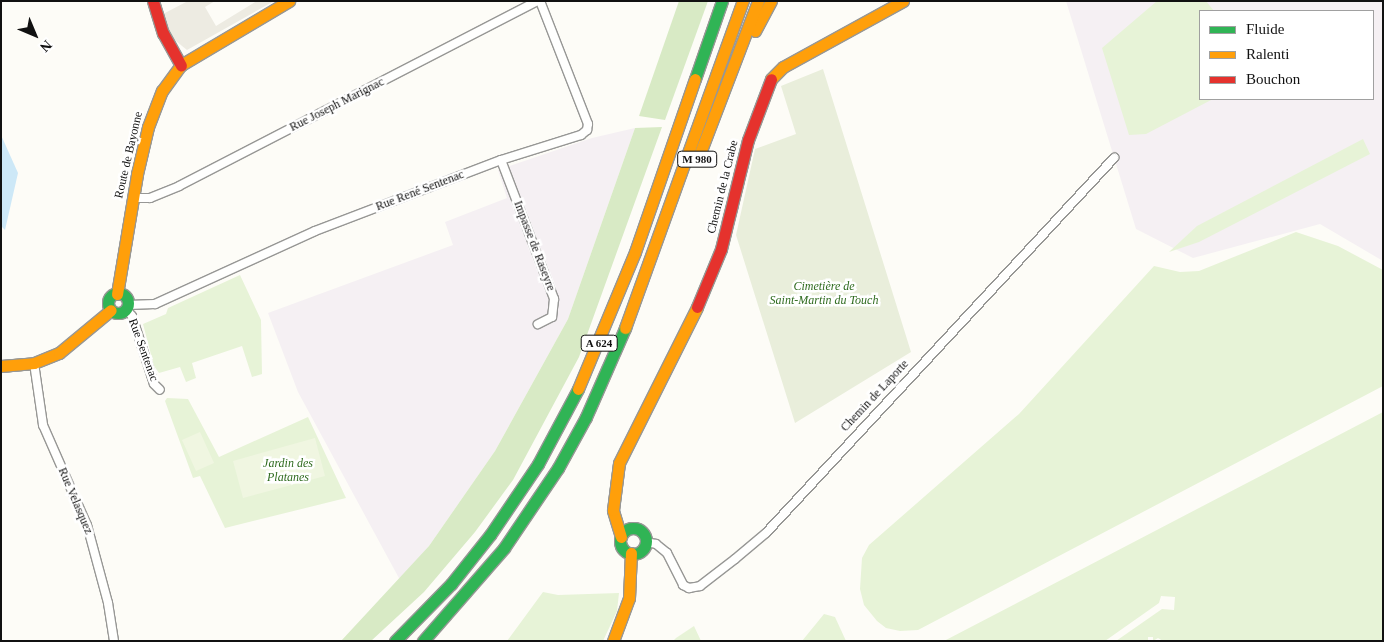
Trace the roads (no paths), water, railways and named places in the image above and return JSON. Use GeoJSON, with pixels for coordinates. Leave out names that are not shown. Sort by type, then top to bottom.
{"type":"FeatureCollection","features":[{"type":"Feature","properties":{"kind":"main road"},"geometry":{"type":"LineString","coordinates":[[153,1],[163,33],[181,65]]}},
{"type":"Feature","properties":{"kind":"main road","name":"Route de Bayonne"},"geometry":{"type":"LineString","coordinates":[[1,366],[34,362],[68,347],[111,310],[109,300],[117,294],[133,198],[155,107],[181,65],[289,1]]}},
{"type":"Feature","properties":{"kind":"main road","name":"A 624"},"geometry":{"type":"LineString","coordinates":[[395,641],[451,584],[494,529],[538,464],[569,408],[599,344],[631,261],[722,1]]}},
{"type":"Feature","properties":{"kind":"main road","name":"A 624"},"geometry":{"type":"LineString","coordinates":[[423,641],[489,568],[558,468],[605,377],[666,221],[742,1]]}},
{"type":"Feature","properties":{"kind":"main road","name":"M 980"},"geometry":{"type":"LineString","coordinates":[[666,221],[690,177],[758,1]]}},
{"type":"Feature","properties":{"kind":"main road"},"geometry":{"type":"LineString","coordinates":[[723,94],[770,1]]}},
{"type":"Feature","properties":{"kind":"main road","name":"Chemin de la Crabe"},"geometry":{"type":"LineString","coordinates":[[620,536],[613,510],[617,471],[624,450],[683,339],[721,249],[748,140],[768,82],[784,67],[903,1]]}},
{"type":"Feature","properties":{"kind":"main road"},"geometry":{"type":"LineString","coordinates":[[111,310],[119,313],[127,307],[125,296],[117,294]]}},
{"type":"Feature","properties":{"kind":"main road","name":"Chemin de la Crabe"},"geometry":{"type":"LineString","coordinates":[[615,497],[622,518],[632,528]]}},
{"type":"Feature","properties":{"kind":"main road"},"geometry":{"type":"LineString","coordinates":[[632,528],[620,536],[623,549],[631,553],[641,550],[645,542]]}},
{"type":"Feature","properties":{"kind":"main road","name":"Chemin de Laporte"},"geometry":{"type":"LineString","coordinates":[[632,528],[640,530],[645,542]]}},
{"type":"Feature","properties":{"kind":"main road"},"geometry":{"type":"LineString","coordinates":[[614,641],[629,598],[631,553]]}},
{"type":"Feature","properties":{"kind":"street","name":"Rue René Sentenac"},"geometry":{"type":"LineString","coordinates":[[127,307],[155,304],[315,231],[501,160],[581,136],[587,130],[588,124],[539,1]]}},
{"type":"Feature","properties":{"kind":"street","name":"Rue Joseph Marignac"},"geometry":{"type":"LineString","coordinates":[[133,198],[150,198],[179,186],[539,1]]}},
{"type":"Feature","properties":{"kind":"street","name":"Chemin de Laporte"},"geometry":{"type":"LineString","coordinates":[[645,542],[656,544],[667,553],[683,585],[689,588],[700,586],[735,559],[766,533],[1114,158]]}},
{"type":"Feature","properties":{"kind":"street","name":"Impasse de Raseyre"},"geometry":{"type":"LineString","coordinates":[[501,160],[554,299],[552,317],[538,324]]}},
{"type":"Feature","properties":{"kind":"street","name":"Rue Sentenac"},"geometry":{"type":"LineString","coordinates":[[127,307],[132,316],[154,384],[160,390]]}},
{"type":"Feature","properties":{"kind":"street","name":"Rue Velasquez"},"geometry":{"type":"LineString","coordinates":[[34,362],[43,425],[87,525],[108,603],[114,641]]}},
{"type":"Feature","properties":{"kind":"water"},"geometry":{"type":"Polygon","coordinates":[[[1,135],[18,173],[5,230],[1,226],[1,135]]]}},
{"type":"Feature","properties":{"kind":"park label","name":"Cimetière de Saint-Martin du Touch"},"geometry":{"type":"Point","coordinates":[824,294]}},
{"type":"Feature","properties":{"kind":"park label","name":"Jardin des Platanes"},"geometry":{"type":"Point","coordinates":[288,471]}}]}
